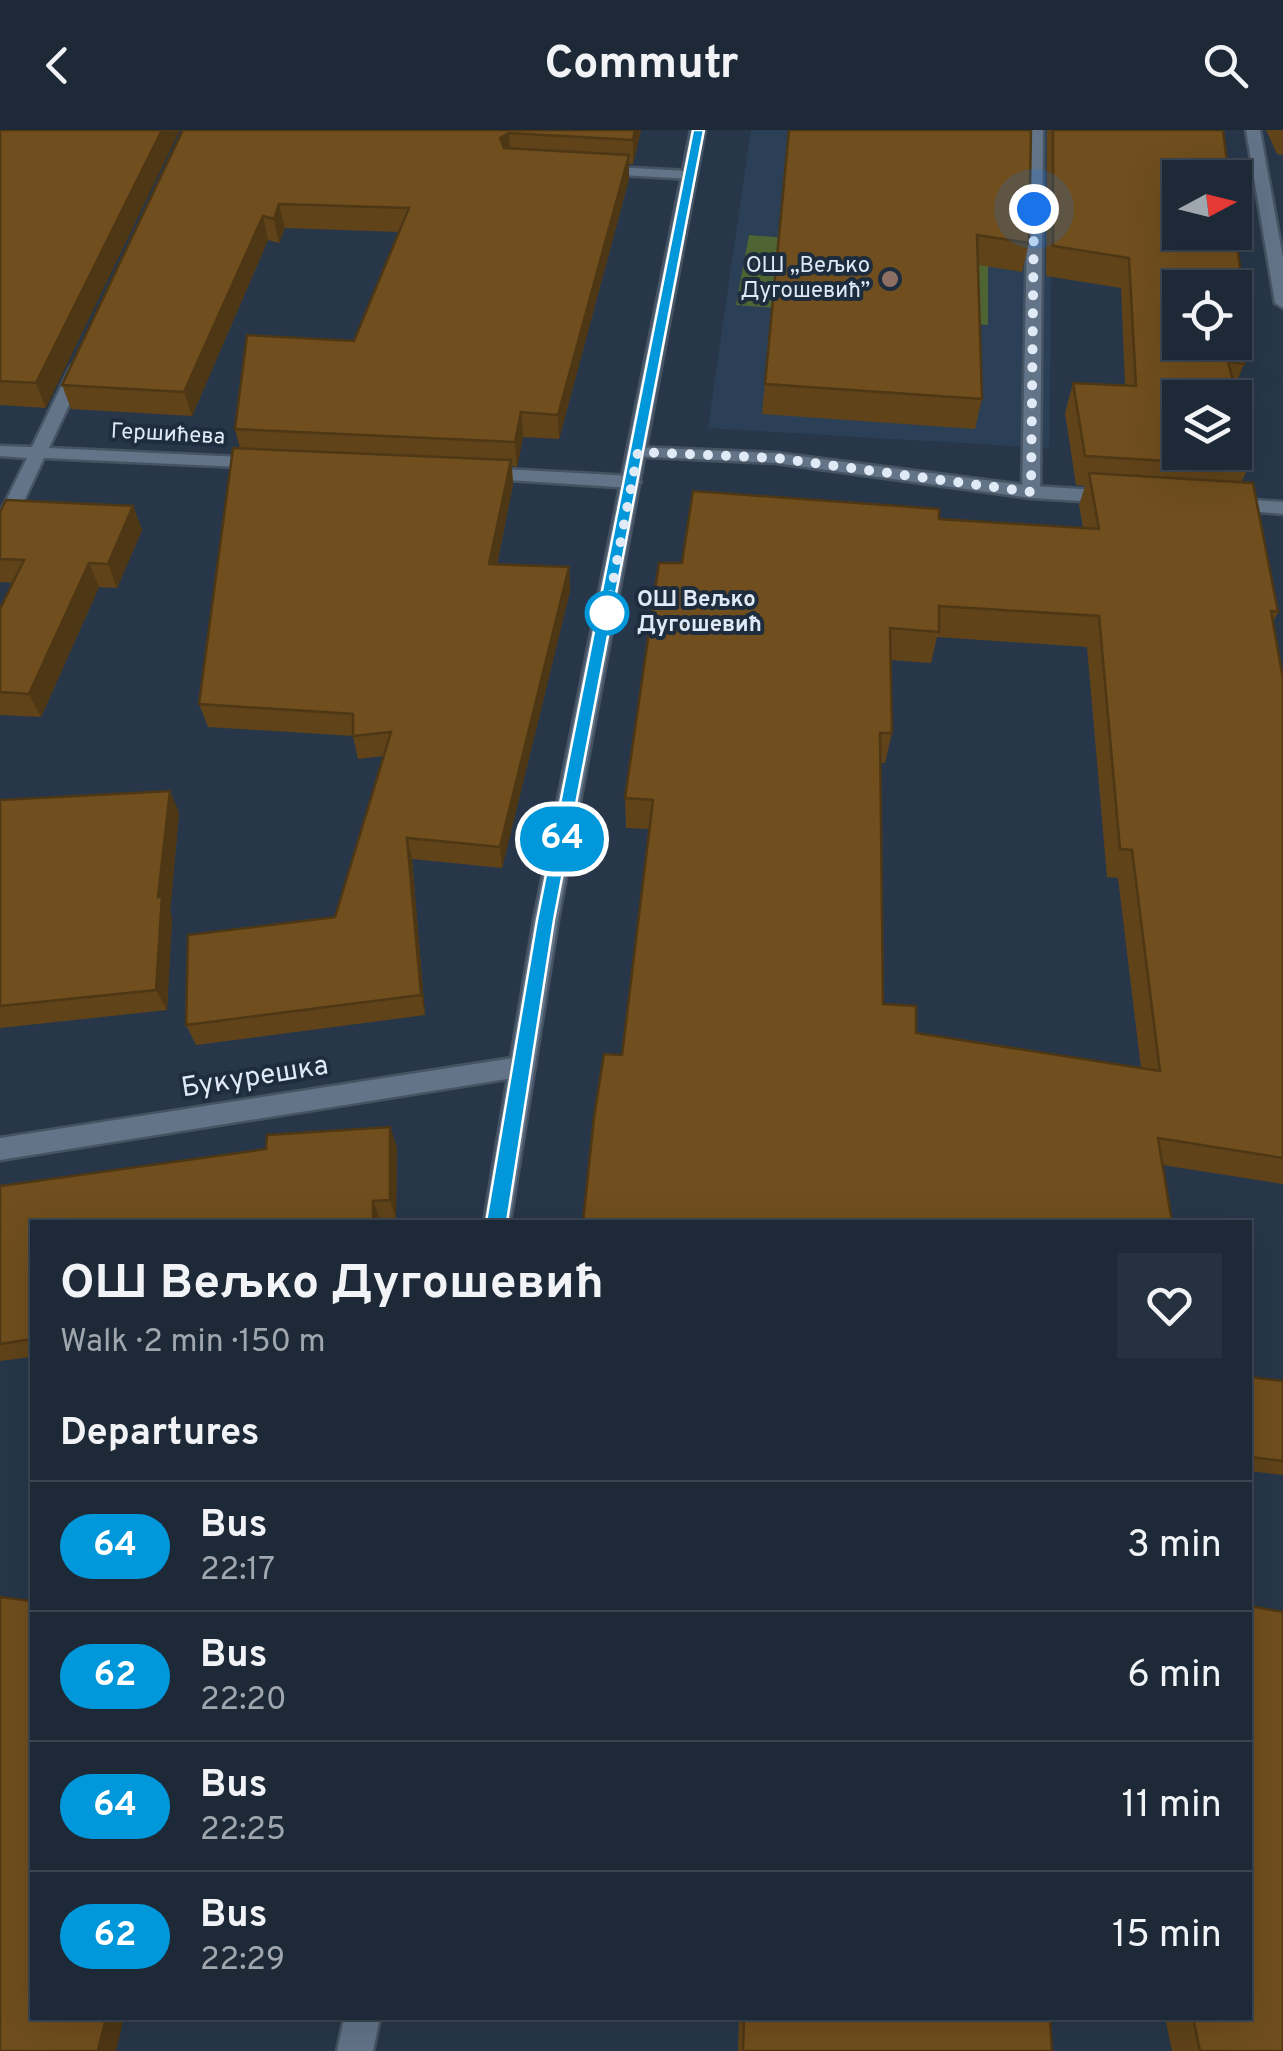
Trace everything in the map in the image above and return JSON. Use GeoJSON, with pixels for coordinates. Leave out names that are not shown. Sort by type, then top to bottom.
{"type":"FeatureCollection","features":[{"type":"Feature","properties":{"kind":"street"},"geometry":{"type":"LineString","coordinates":[[497,1220],[519,1067],[698,130]]}},
{"type":"Feature","properties":{"kind":"street"},"geometry":{"type":"LineString","coordinates":[[1031,492],[1036,130]]}},
{"type":"Feature","properties":{"kind":"street"},"geometry":{"type":"LineString","coordinates":[[1253,130],[1283,303]]}},
{"type":"Feature","properties":{"kind":"street"},"geometry":{"type":"LineString","coordinates":[[582,169],[689,175]]}},
{"type":"Feature","properties":{"kind":"street"},"geometry":{"type":"LineString","coordinates":[[0,533],[83,358]]}},
{"type":"Feature","properties":{"kind":"street","name":"Гершићева"},"geometry":{"type":"LineString","coordinates":[[0,451],[275,463]]}},
{"type":"Feature","properties":{"kind":"street"},"geometry":{"type":"LineString","coordinates":[[638,452],[776,458],[1031,492],[1127,498]]}},
{"type":"Feature","properties":{"kind":"street"},"geometry":{"type":"LineString","coordinates":[[466,473],[632,482]]}},
{"type":"Feature","properties":{"kind":"street"},"geometry":{"type":"LineString","coordinates":[[1204,503],[1283,508]]}},
{"type":"Feature","properties":{"kind":"street","name":"Букурешка"},"geometry":{"type":"LineString","coordinates":[[0,1149],[519,1067]]}},
{"type":"Feature","properties":{"kind":"street"},"geometry":{"type":"LineString","coordinates":[[355,2051],[362,2020]]}},
{"type":"Feature","properties":{"kind":"shaded area","name":"ОШ „Вељко Дугошевић”"},"geometry":{"type":"Polygon","coordinates":[[[751,130],[1053,130],[1049,448],[708,428],[751,130]]]}},
{"type":"Feature","properties":{"kind":"green space"},"geometry":{"type":"Polygon","coordinates":[[[749,235],[988,253],[988,325],[736,305],[749,235]]]}},
{"type":"Feature","properties":{"kind":"building"},"geometry":{"type":"Polygon","coordinates":[[[0,130],[162,130],[36,383],[0,381],[0,130]]]}},
{"type":"Feature","properties":{"kind":"building"},"geometry":{"type":"Polygon","coordinates":[[[183,130],[635,130],[633,140],[509,133],[500,138],[504,148],[629,155],[558,415],[521,412],[515,442],[235,429],[247,335],[354,341],[409,208],[279,204],[274,219],[263,216],[184,392],[62,385],[183,130]]]}},
{"type":"Feature","properties":{"kind":"building"},"geometry":{"type":"Polygon","coordinates":[[[789,130],[1031,130],[1029,243],[977,235],[982,399],[765,384],[789,130]]]}},
{"type":"Feature","properties":{"kind":"building"},"geometry":{"type":"Polygon","coordinates":[[[1053,130],[1223,130],[1227,160],[1162,160],[1162,250],[1238,250],[1240,270],[1162,270],[1162,360],[1243,360],[1244,364],[1228,362],[1233,380],[1162,380],[1162,461],[1085,456],[1073,383],[1136,386],[1129,258],[1053,246],[1053,130]]]}},
{"type":"Feature","properties":{"kind":"building"},"geometry":{"type":"Polygon","coordinates":[[[233,448],[511,460],[489,564],[569,567],[500,847],[407,838],[421,995],[186,1025],[188,935],[335,917],[391,732],[353,736],[353,714],[199,704],[233,448]]]}},
{"type":"Feature","properties":{"kind":"building"},"geometry":{"type":"Polygon","coordinates":[[[1089,473],[1253,483],[1278,612],[1271,611],[1283,679],[1283,1158],[1158,1138],[1172,1220],[583,1220],[604,1054],[622,1055],[653,800],[625,798],[659,563],[682,563],[693,491],[939,509],[939,519],[1099,529],[1089,473]],[[939,606],[939,632],[890,628],[892,733],[880,733],[883,1004],[916,1006],[916,1033],[1160,1071],[1132,850],[1120,849],[1099,616],[939,606]]]}},
{"type":"Feature","properties":{"kind":"building"},"geometry":{"type":"Polygon","coordinates":[[[6,500],[133,506],[108,564],[89,563],[29,694],[0,692],[0,609],[24,560],[0,559],[0,512],[6,500]]]}},
{"type":"Feature","properties":{"kind":"building"},"geometry":{"type":"Polygon","coordinates":[[[170,791],[158,897],[162,896],[156,990],[0,1006],[0,800],[170,791]]]}},
{"type":"Feature","properties":{"kind":"building"},"geometry":{"type":"Polygon","coordinates":[[[390,1127],[390,1200],[373,1201],[373,1220],[30,1220],[30,1339],[0,1344],[0,1186],[266,1149],[267,1135],[390,1127]]]}},
{"type":"Feature","properties":{"kind":"building"},"geometry":{"type":"Polygon","coordinates":[[[1252,1377],[1283,1381],[1283,1461],[1252,1457],[1252,1377]]]}},
{"type":"Feature","properties":{"kind":"building"},"geometry":{"type":"Polygon","coordinates":[[[0,1597],[30,1601],[30,2020],[106,2020],[98,2051],[0,2051],[0,1597]]]}},
{"type":"Feature","properties":{"kind":"building"},"geometry":{"type":"Polygon","coordinates":[[[1252,1606],[1283,1612],[1283,2051],[1200,2051],[1193,2020],[1252,2020],[1252,1606]]]}},
{"type":"Feature","properties":{"kind":"building"},"geometry":{"type":"Polygon","coordinates":[[[744,2020],[1050,2020],[1052,2051],[743,2051],[744,2020]]]}},
{"type":"Feature","properties":{"kind":"bus line","name":"64"},"geometry":{"type":"LineString","coordinates":[[497,1220],[519,1067],[546,920],[698,130]]}},
{"type":"Feature","properties":{"kind":"place","name":"ОШ „Вељко Дугошевић”"},"geometry":{"type":"Point","coordinates":[890,279]}},
{"type":"Feature","properties":{"kind":"place","name":"ОШ Вељко Дугошевић"},"geometry":{"type":"Point","coordinates":[607,613]}},
{"type":"Feature","properties":{"kind":"route"},"geometry":{"type":"LineString","coordinates":[[607,613],[638,452],[776,458],[1031,492],[1034,209]]}}]}
